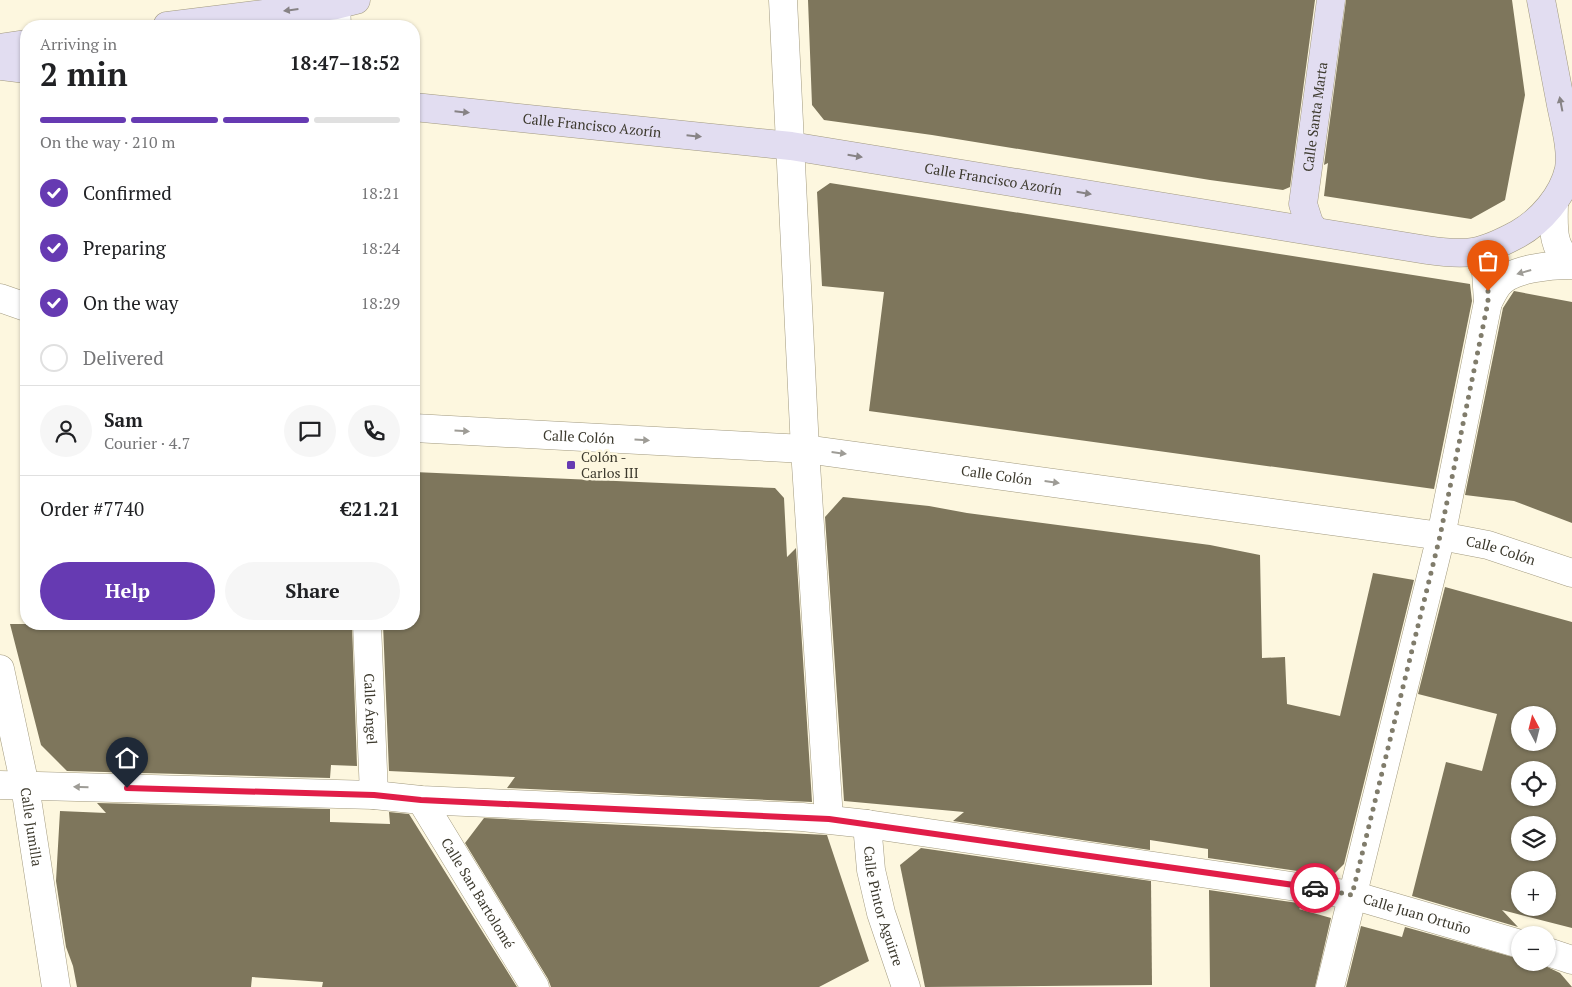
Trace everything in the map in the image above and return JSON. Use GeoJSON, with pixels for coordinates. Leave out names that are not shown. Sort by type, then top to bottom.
{"type":"FeatureCollection","features":[{"type":"Feature","properties":{"kind":"main road","name":"Calle Santa Marta"},"geometry":{"type":"LineString","coordinates":[[1315,231],[1308,223],[1303,204],[1332,0]]}},
{"type":"Feature","properties":{"kind":"main road"},"geometry":{"type":"LineString","coordinates":[[1541,0],[1568,140],[1570,168],[1554,202]]}},
{"type":"Feature","properties":{"kind":"main road"},"geometry":{"type":"LineString","coordinates":[[233,20],[343,10]]}},
{"type":"Feature","properties":{"kind":"main road"},"geometry":{"type":"LineString","coordinates":[[0,48],[20,45]]}},
{"type":"Feature","properties":{"kind":"main road"},"geometry":{"type":"LineString","coordinates":[[0,66],[20,68]]}},
{"type":"Feature","properties":{"kind":"main road","name":"Calle Francisco Azorín"},"geometry":{"type":"LineString","coordinates":[[420,108],[791,146],[1455,254],[1477,253],[1496,246],[1525,230],[1554,202]]}},
{"type":"Feature","properties":{"kind":"street"},"geometry":{"type":"LineString","coordinates":[[782,0],[791,146],[805,449],[829,819]]}},
{"type":"Feature","properties":{"kind":"street"},"geometry":{"type":"LineString","coordinates":[[1554,202],[1554,229],[1558,246],[1564,257],[1572,260]]}},
{"type":"Feature","properties":{"kind":"street"},"geometry":{"type":"LineString","coordinates":[[1330,987],[1440,536],[1488,302],[1486,271],[1477,253]]}},
{"type":"Feature","properties":{"kind":"street"},"geometry":{"type":"LineString","coordinates":[[1488,302],[1498,284],[1507,278],[1551,265],[1572,265]]}},
{"type":"Feature","properties":{"kind":"street"},"geometry":{"type":"LineString","coordinates":[[0,298],[20,305]]}},
{"type":"Feature","properties":{"kind":"street","name":"Calle Colón"},"geometry":{"type":"LineString","coordinates":[[420,428],[805,449],[1440,536],[1488,545],[1572,573]]}},
{"type":"Feature","properties":{"kind":"street","name":"Calle Ángel"},"geometry":{"type":"LineString","coordinates":[[367,630],[374,795]]}},
{"type":"Feature","properties":{"kind":"street","name":"Calle Jumilla"},"geometry":{"type":"LineString","coordinates":[[0,669],[13,785],[41,901],[56,987]]}},
{"type":"Feature","properties":{"kind":"street","name":"Calle Juan Ortuño"},"geometry":{"type":"LineString","coordinates":[[13,785],[374,795],[421,800],[829,819],[1352,895],[1511,941]]}},
{"type":"Feature","properties":{"kind":"street","name":"Calle San Bartolomé"},"geometry":{"type":"LineString","coordinates":[[421,800],[534,987]]}},
{"type":"Feature","properties":{"kind":"street","name":"Calle Pintor Aguirre"},"geometry":{"type":"LineString","coordinates":[[867,824],[870,870],[886,931],[906,987]]}},
{"type":"Feature","properties":{"kind":"street"},"geometry":{"type":"LineString","coordinates":[[1556,955],[1572,960]]}},
{"type":"Feature","properties":{"kind":"building"},"geometry":{"type":"Polygon","coordinates":[[[808,0],[1315,0],[1290,187],[1283,190],[1210,180],[932,135],[824,120],[812,105],[808,0]]]}},
{"type":"Feature","properties":{"kind":"building"},"geometry":{"type":"Polygon","coordinates":[[[1346,0],[1512,0],[1525,95],[1505,200],[1471,219],[1324,196],[1328,163],[1324,165],[1346,0]]]}},
{"type":"Feature","properties":{"kind":"building"},"geometry":{"type":"Polygon","coordinates":[[[830,183],[1470,284],[1472,301],[1434,489],[869,411],[884,292],[822,286],[817,192],[830,183]]]}},
{"type":"Feature","properties":{"kind":"building"},"geometry":{"type":"Polygon","coordinates":[[[1514,291],[1572,302],[1572,523],[1514,501],[1465,495],[1503,308],[1514,291]]]}},
{"type":"Feature","properties":{"kind":"building"},"geometry":{"type":"Polygon","coordinates":[[[420,472],[775,488],[784,498],[787,557],[796,548],[812,802],[507,788],[515,777],[389,771],[383,630],[420,630],[420,472]]]}},
{"type":"Feature","properties":{"kind":"building"},"geometry":{"type":"Polygon","coordinates":[[[843,497],[929,506],[967,513],[1210,545],[1260,555],[1262,658],[1285,657],[1287,704],[1340,716],[1373,573],[1414,580],[1344,864],[1332,876],[1208,858],[1208,849],[1150,840],[1150,850],[953,821],[964,812],[844,801],[825,517],[843,497]]]}},
{"type":"Feature","properties":{"kind":"building"},"geometry":{"type":"Polygon","coordinates":[[[1445,587],[1572,622],[1572,928],[1525,916],[1556,916],[1556,871],[1511,871],[1511,912],[1502,910],[1517,926],[1412,896],[1446,762],[1482,771],[1497,714],[1418,694],[1445,587]]]}},
{"type":"Feature","properties":{"kind":"building"},"geometry":{"type":"Polygon","coordinates":[[[10,624],[20,624],[20,630],[352,630],[357,766],[331,765],[330,778],[67,771],[41,745],[10,624]]]}},
{"type":"Feature","properties":{"kind":"building"},"geometry":{"type":"Polygon","coordinates":[[[97,803],[330,809],[330,822],[390,824],[389,812],[409,814],[517,987],[322,987],[323,982],[252,977],[251,987],[77,987],[73,966],[66,947],[56,881],[60,811],[106,813],[97,803]]]}},
{"type":"Feature","properties":{"kind":"building"},"geometry":{"type":"Polygon","coordinates":[[[484,818],[827,835],[869,961],[819,987],[551,987],[548,979],[465,843],[484,818]]]}},
{"type":"Feature","properties":{"kind":"building"},"geometry":{"type":"Polygon","coordinates":[[[921,848],[1151,881],[1152,985],[925,987],[900,865],[921,848]]]}},
{"type":"Feature","properties":{"kind":"building"},"geometry":{"type":"Polygon","coordinates":[[[1209,890],[1305,904],[1299,909],[1331,918],[1315,987],[1210,987],[1209,890]]]}},
{"type":"Feature","properties":{"kind":"building"},"geometry":{"type":"Polygon","coordinates":[[[1361,926],[1402,937],[1405,927],[1511,956],[1511,971],[1556,971],[1560,973],[1572,987],[1346,987],[1361,926]]]}},
{"type":"Feature","properties":{"kind":"way so far"},"geometry":{"type":"LineString","coordinates":[[1315,888],[1352,895],[1440,536],[1488,302],[1488,291]]}},
{"type":"Feature","properties":{"kind":"place","name":"Colón - Carlos III"},"geometry":{"type":"Point","coordinates":[571,465]}},
{"type":"Feature","properties":{"kind":"route"},"geometry":{"type":"LineString","coordinates":[[127,788],[374,795],[421,800],[829,819],[1315,888]]}}]}
